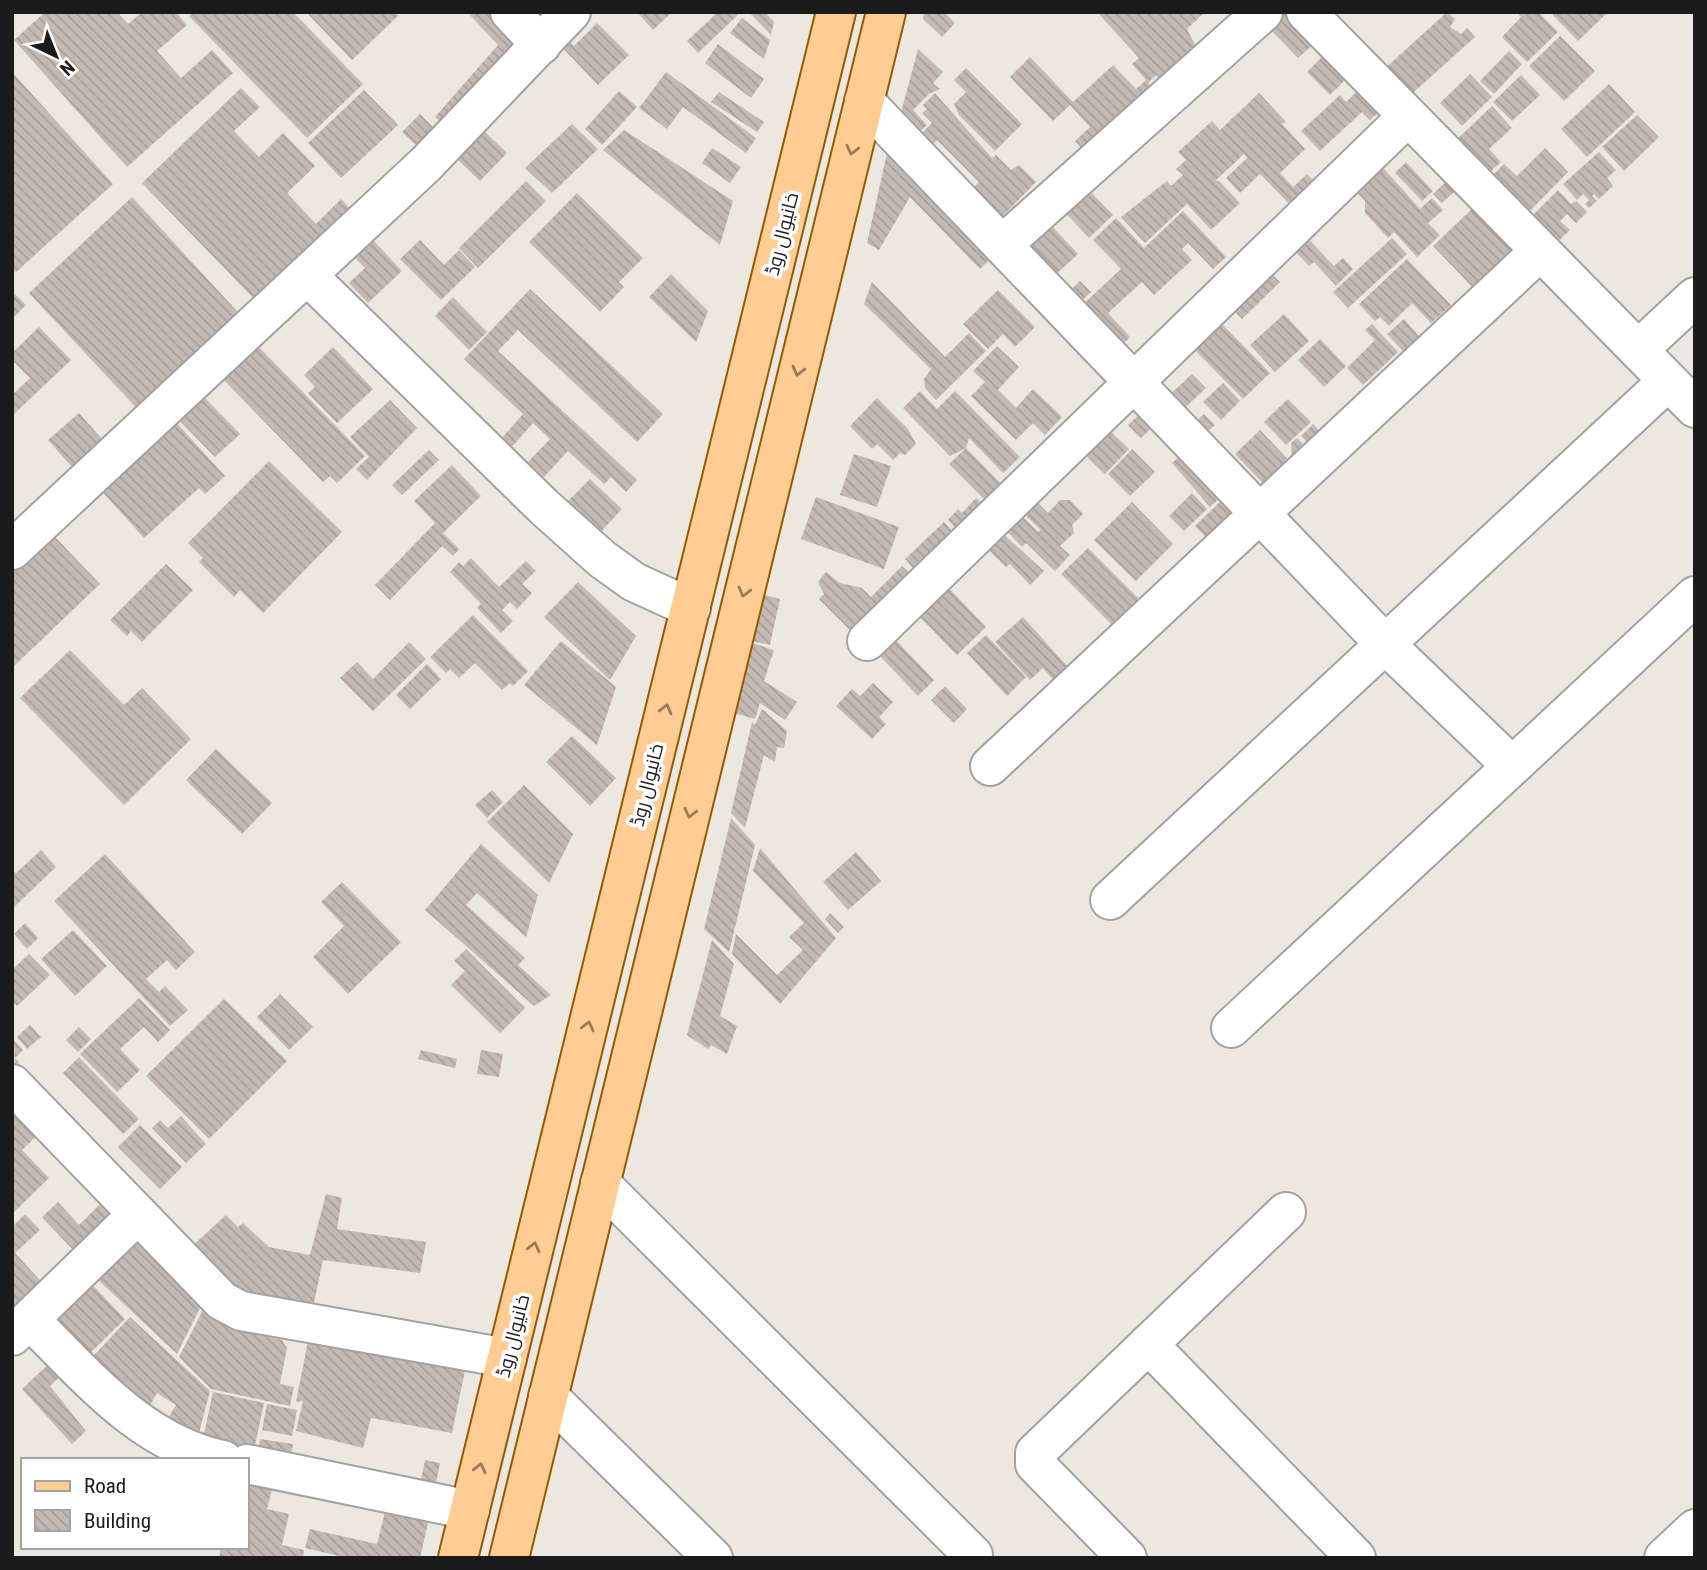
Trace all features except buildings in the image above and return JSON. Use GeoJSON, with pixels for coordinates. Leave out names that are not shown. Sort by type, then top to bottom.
{"type":"FeatureCollection","features":[{"type":"Feature","properties":{"kind":"main road","name":"خانیوال روڈ"},"geometry":{"type":"LineString","coordinates":[[458,1558],[836,12]]}},
{"type":"Feature","properties":{"kind":"main road"},"geometry":{"type":"LineString","coordinates":[[509,1558],[886,12]]}},
{"type":"Feature","properties":{"kind":"street"},"geometry":{"type":"LineString","coordinates":[[510,12],[541,45]]}},
{"type":"Feature","properties":{"kind":"street"},"geometry":{"type":"LineString","coordinates":[[14,545],[308,276],[479,112],[571,12]]}},
{"type":"Feature","properties":{"kind":"street"},"geometry":{"type":"LineString","coordinates":[[1002,245],[1263,12]]}},
{"type":"Feature","properties":{"kind":"street"},"geometry":{"type":"LineString","coordinates":[[1306,12],[1695,408]]}},
{"type":"Feature","properties":{"kind":"street"},"geometry":{"type":"LineString","coordinates":[[864,101],[1385,644],[1512,766]]}},
{"type":"Feature","properties":{"kind":"street"},"geometry":{"type":"LineString","coordinates":[[867,641],[1408,116]]}},
{"type":"Feature","properties":{"kind":"street"},"geometry":{"type":"LineString","coordinates":[[990,766],[1540,251]]}},
{"type":"Feature","properties":{"kind":"street"},"geometry":{"type":"LineString","coordinates":[[308,276],[543,506],[602,559],[634,582],[691,608]]}},
{"type":"Feature","properties":{"kind":"street"},"geometry":{"type":"LineString","coordinates":[[1638,350],[1695,297]]}},
{"type":"Feature","properties":{"kind":"street"},"geometry":{"type":"LineString","coordinates":[[1110,900],[1668,381]]}},
{"type":"Feature","properties":{"kind":"street"},"geometry":{"type":"LineString","coordinates":[[1231,1028],[1695,596]]}},
{"type":"Feature","properties":{"kind":"street"},"geometry":{"type":"LineString","coordinates":[[12,1084],[222,1301],[241,1311],[507,1358]]}},
{"type":"Feature","properties":{"kind":"street"},"geometry":{"type":"LineString","coordinates":[[600,1183],[972,1555]]}},
{"type":"Feature","properties":{"kind":"street"},"geometry":{"type":"LineString","coordinates":[[1127,1558],[1035,1464],[1035,1453],[1286,1212]]}},
{"type":"Feature","properties":{"kind":"street"},"geometry":{"type":"LineString","coordinates":[[138,1214],[21,1328],[144,1428],[178,1446],[217,1458]]}},
{"type":"Feature","properties":{"kind":"street"},"geometry":{"type":"LineString","coordinates":[[1148,1344],[1356,1558]]}},
{"type":"Feature","properties":{"kind":"street"},"geometry":{"type":"LineString","coordinates":[[548,1396],[713,1558]]}},
{"type":"Feature","properties":{"kind":"street"},"geometry":{"type":"LineString","coordinates":[[248,1464],[470,1510]]}},
{"type":"Feature","properties":{"kind":"street"},"geometry":{"type":"LineString","coordinates":[[1664,1558],[1695,1529]]}}]}
